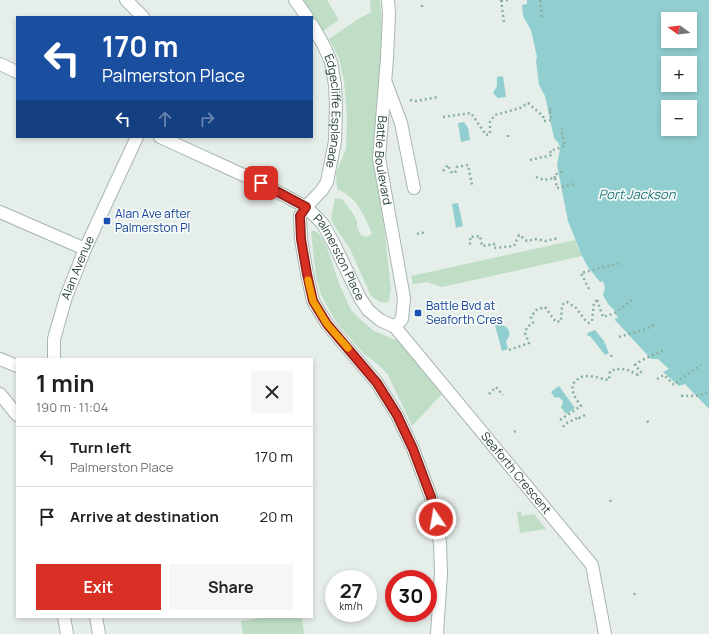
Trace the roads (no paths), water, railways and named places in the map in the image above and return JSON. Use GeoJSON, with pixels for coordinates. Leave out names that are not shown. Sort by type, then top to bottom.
{"type":"FeatureCollection","features":[{"type":"Feature","properties":{"kind":"street"},"geometry":{"type":"LineString","coordinates":[[126,0],[142,16]]}},
{"type":"Feature","properties":{"kind":"street"},"geometry":{"type":"LineString","coordinates":[[296,0],[306,16]]}},
{"type":"Feature","properties":{"kind":"street","name":"Battle Boulevard"},"geometry":{"type":"LineString","coordinates":[[388,0],[389,14],[379,158],[404,298],[398,323]]}},
{"type":"Feature","properties":{"kind":"street","name":"Edgecliffe Esplanade"},"geometry":{"type":"LineString","coordinates":[[313,27],[331,62],[336,85],[336,105],[335,141],[327,182],[300,216],[301,239],[307,274],[313,301],[327,324],[377,383],[397,415],[413,449],[431,497],[440,543],[441,573],[437,634]]}},
{"type":"Feature","properties":{"kind":"street"},"geometry":{"type":"LineString","coordinates":[[0,64],[16,72]]}},
{"type":"Feature","properties":{"kind":"street"},"geometry":{"type":"LineString","coordinates":[[385,82],[401,123],[414,188]]}},
{"type":"Feature","properties":{"kind":"street","name":"Alan Avenue"},"geometry":{"type":"LineString","coordinates":[[54,358],[54,339],[66,297],[85,250],[137,138]]}},
{"type":"Feature","properties":{"kind":"street","name":"Palmerston Place"},"geometry":{"type":"LineString","coordinates":[[162,138],[261,183],[306,207],[323,224],[360,298],[368,310],[380,320],[398,323]]}},
{"type":"Feature","properties":{"kind":"street"},"geometry":{"type":"LineString","coordinates":[[0,212],[85,250]]}},
{"type":"Feature","properties":{"kind":"street","name":"Seaforth Crescent"},"geometry":{"type":"LineString","coordinates":[[398,323],[592,565],[605,634]]}},
{"type":"Feature","properties":{"kind":"street"},"geometry":{"type":"LineString","coordinates":[[0,359],[16,366]]}},
{"type":"Feature","properties":{"kind":"street"},"geometry":{"type":"LineString","coordinates":[[0,394],[16,414]]}},
{"type":"Feature","properties":{"kind":"street"},"geometry":{"type":"LineString","coordinates":[[64,618],[67,634]]}},
{"type":"Feature","properties":{"kind":"street"},"geometry":{"type":"LineString","coordinates":[[96,618],[99,634]]}},
{"type":"Feature","properties":{"kind":"water","name":"Port Jackson"},"geometry":{"type":"Polygon","coordinates":[[[527,0],[709,0],[709,409],[685,384],[679,386],[663,372],[669,369],[658,359],[651,359],[614,319],[618,318],[603,295],[605,288],[603,281],[600,282],[588,267],[582,256],[568,221],[557,165],[560,149],[559,144],[554,138],[545,96],[539,85],[536,61],[537,57],[531,30],[523,16],[522,5],[527,4],[527,0]]]}},
{"type":"Feature","properties":{"kind":"water"},"geometry":{"type":"Polygon","coordinates":[[[503,76],[506,97],[498,98],[493,93],[497,86],[497,77],[503,76]]]}},
{"type":"Feature","properties":{"kind":"water"},"geometry":{"type":"Polygon","coordinates":[[[464,122],[468,128],[470,140],[461,142],[458,123],[464,122]]]}},
{"type":"Feature","properties":{"kind":"water"},"geometry":{"type":"Polygon","coordinates":[[[458,203],[463,226],[456,228],[452,204],[458,203]]]}},
{"type":"Feature","properties":{"kind":"water"},"geometry":{"type":"Polygon","coordinates":[[[498,316],[501,325],[506,327],[509,331],[509,336],[506,341],[508,349],[502,351],[493,318],[498,316]]]}},
{"type":"Feature","properties":{"kind":"water"},"geometry":{"type":"Polygon","coordinates":[[[595,330],[604,341],[609,353],[605,355],[590,336],[588,336],[587,333],[595,330]]]}},
{"type":"Feature","properties":{"kind":"water"},"geometry":{"type":"Polygon","coordinates":[[[559,386],[575,408],[566,414],[561,407],[563,403],[562,400],[558,397],[555,398],[551,392],[559,386]]]}},
{"type":"Feature","properties":{"kind":"place","name":"Alan Ave after Palmerston Pl"},"geometry":{"type":"Point","coordinates":[107,221]}},
{"type":"Feature","properties":{"kind":"place","name":"Battle Bvd at Seaforth Cres"},"geometry":{"type":"Point","coordinates":[418,313]}}]}
